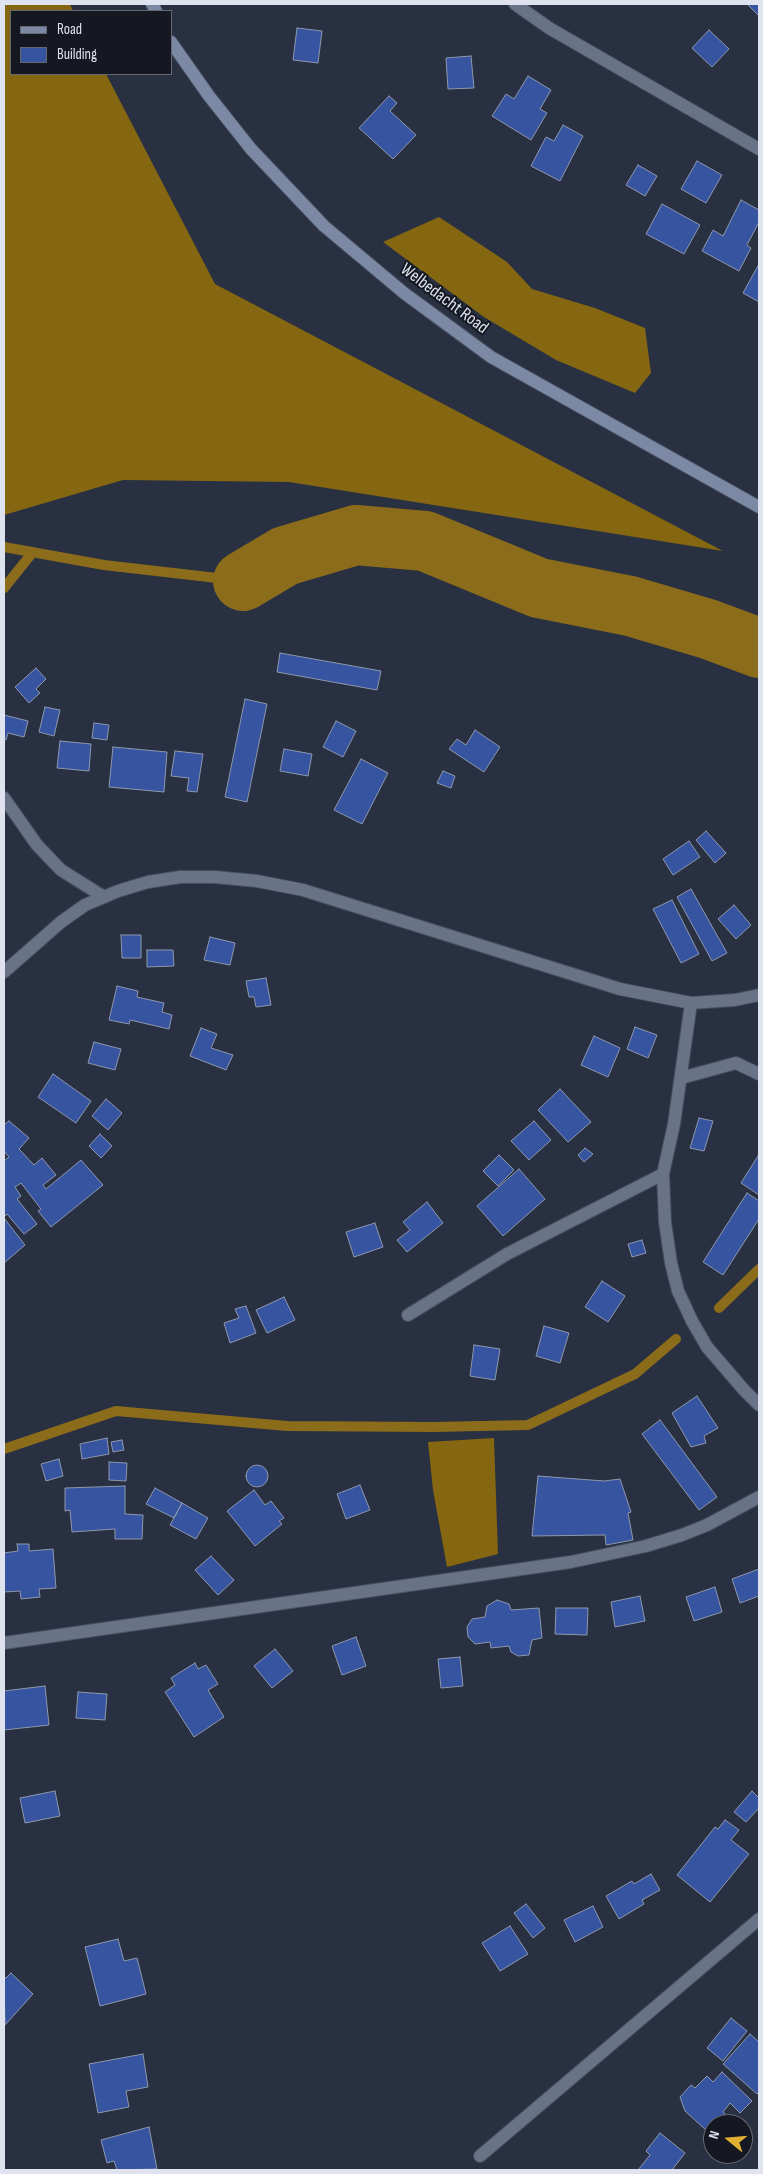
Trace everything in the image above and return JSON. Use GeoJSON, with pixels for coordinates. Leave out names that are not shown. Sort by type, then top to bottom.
{"type":"FeatureCollection","features":[{"type":"Feature","properties":{"kind":"street"},"geometry":{"type":"LineString","coordinates":[[515,4],[549,28],[624,72],[758,145]]}},
{"type":"Feature","properties":{"kind":"street","name":"Welbedacht Road"},"geometry":{"type":"LineString","coordinates":[[172,43],[209,96],[251,149],[324,226],[404,293],[491,356],[759,507]]}},
{"type":"Feature","properties":{"kind":"street"},"geometry":{"type":"LineString","coordinates":[[4,798],[37,845],[61,870],[104,897]]}},
{"type":"Feature","properties":{"kind":"street"},"geometry":{"type":"LineString","coordinates":[[4,972],[61,922],[85,905],[148,882],[180,877],[215,877],[257,881],[303,890],[620,989],[691,1003],[735,1000],[759,995]]}},
{"type":"Feature","properties":{"kind":"street"},"geometry":{"type":"LineString","coordinates":[[691,1003],[681,1078],[663,1174],[664,1222],[678,1291],[692,1321],[707,1347],[759,1405]]}},
{"type":"Feature","properties":{"kind":"street"},"geometry":{"type":"LineString","coordinates":[[681,1078],[736,1063],[759,1074]]}},
{"type":"Feature","properties":{"kind":"street"},"geometry":{"type":"LineString","coordinates":[[408,1315],[507,1254],[663,1174]]}},
{"type":"Feature","properties":{"kind":"street"},"geometry":{"type":"LineString","coordinates":[[4,1643],[571,1562],[646,1546],[682,1535],[708,1525],[759,1496]]}},
{"type":"Feature","properties":{"kind":"street"},"geometry":{"type":"LineString","coordinates":[[480,2156],[759,1920]]}},
{"type":"Feature","properties":{"kind":"shaded area"},"geometry":{"type":"Polygon","coordinates":[[[4,4],[70,4],[73,10],[10,10],[10,75],[107,75],[215,284],[723,551],[289,482],[123,480],[4,515],[4,4]]]}},
{"type":"Feature","properties":{"kind":"shaded area"},"geometry":{"type":"Polygon","coordinates":[[[439,217],[507,262],[532,289],[595,308],[645,328],[651,373],[635,393],[556,360],[484,317],[383,242],[439,217]]]}},
{"type":"Feature","properties":{"kind":"shaded area"},"geometry":{"type":"Polygon","coordinates":[[[494,1438],[498,1554],[447,1567],[433,1490],[428,1442],[494,1438]]]}},
{"type":"Feature","properties":{"kind":"building"},"geometry":{"type":"Polygon","coordinates":[[[747,4],[759,4],[759,16],[747,4]]]}},
{"type":"Feature","properties":{"kind":"building"},"geometry":{"type":"Polygon","coordinates":[[[297,28],[322,31],[318,63],[293,60],[297,28]]]}},
{"type":"Feature","properties":{"kind":"building"},"geometry":{"type":"Polygon","coordinates":[[[709,30],[729,49],[712,67],[692,48],[709,30]]]}},
{"type":"Feature","properties":{"kind":"building"},"geometry":{"type":"Polygon","coordinates":[[[471,56],[474,88],[448,89],[446,58],[471,56]]]}},
{"type":"Feature","properties":{"kind":"building"},"geometry":{"type":"Polygon","coordinates":[[[528,76],[551,90],[540,109],[547,113],[531,140],[492,116],[506,94],[514,99],[528,76]]]}},
{"type":"Feature","properties":{"kind":"building"},"geometry":{"type":"Polygon","coordinates":[[[389,96],[397,103],[390,111],[416,135],[393,159],[359,128],[389,96]]]}},
{"type":"Feature","properties":{"kind":"building"},"geometry":{"type":"Polygon","coordinates":[[[563,125],[583,136],[560,181],[531,166],[546,137],[554,141],[563,125]]]}},
{"type":"Feature","properties":{"kind":"building"},"geometry":{"type":"Polygon","coordinates":[[[697,161],[722,175],[706,203],[681,189],[697,161]]]}},
{"type":"Feature","properties":{"kind":"building"},"geometry":{"type":"Polygon","coordinates":[[[638,165],[657,176],[645,196],[626,185],[638,165]]]}},
{"type":"Feature","properties":{"kind":"building"},"geometry":{"type":"Polygon","coordinates":[[[741,200],[759,210],[759,222],[747,245],[751,248],[739,271],[702,251],[713,230],[723,236],[741,200]]]}},
{"type":"Feature","properties":{"kind":"building"},"geometry":{"type":"Polygon","coordinates":[[[662,204],[700,225],[684,254],[646,234],[662,204]]]}},
{"type":"Feature","properties":{"kind":"building"},"geometry":{"type":"Polygon","coordinates":[[[759,264],[759,302],[743,293],[759,264]]]}},
{"type":"Feature","properties":{"kind":"building"},"geometry":{"type":"Polygon","coordinates":[[[280,653],[381,671],[377,690],[277,672],[280,653]]]}},
{"type":"Feature","properties":{"kind":"building"},"geometry":{"type":"Polygon","coordinates":[[[36,668],[46,679],[36,689],[40,693],[29,703],[15,687],[36,668]]]}},
{"type":"Feature","properties":{"kind":"building"},"geometry":{"type":"Polygon","coordinates":[[[245,699],[267,704],[247,802],[225,797],[245,699]]]}},
{"type":"Feature","properties":{"kind":"building"},"geometry":{"type":"Polygon","coordinates":[[[45,707],[60,710],[54,736],[39,732],[45,707]]]}},
{"type":"Feature","properties":{"kind":"building"},"geometry":{"type":"Polygon","coordinates":[[[4,715],[28,721],[24,737],[8,733],[6,740],[4,739],[4,715]]]}},
{"type":"Feature","properties":{"kind":"building"},"geometry":{"type":"Polygon","coordinates":[[[336,721],[356,731],[343,757],[323,747],[336,721]]]}},
{"type":"Feature","properties":{"kind":"building"},"geometry":{"type":"Polygon","coordinates":[[[94,723],[109,725],[107,740],[92,738],[94,723]]]}},
{"type":"Feature","properties":{"kind":"building"},"geometry":{"type":"Polygon","coordinates":[[[475,730],[500,747],[484,772],[449,749],[457,739],[466,745],[475,730]]]}},
{"type":"Feature","properties":{"kind":"building"},"geometry":{"type":"Polygon","coordinates":[[[60,741],[91,744],[89,771],[57,768],[60,741]]]}},
{"type":"Feature","properties":{"kind":"building"},"geometry":{"type":"Polygon","coordinates":[[[113,747],[167,752],[164,792],[109,787],[113,747]]]}},
{"type":"Feature","properties":{"kind":"building"},"geometry":{"type":"Polygon","coordinates":[[[284,749],[312,754],[308,776],[280,771],[284,749]]]}},
{"type":"Feature","properties":{"kind":"building"},"geometry":{"type":"Polygon","coordinates":[[[175,751],[203,754],[197,792],[187,791],[189,778],[171,776],[175,751]]]}},
{"type":"Feature","properties":{"kind":"building"},"geometry":{"type":"Polygon","coordinates":[[[361,759],[388,773],[362,824],[334,810],[361,759]]]}},
{"type":"Feature","properties":{"kind":"building"},"geometry":{"type":"Polygon","coordinates":[[[443,771],[455,776],[451,788],[437,783],[443,771]]]}},
{"type":"Feature","properties":{"kind":"building"},"geometry":{"type":"Polygon","coordinates":[[[706,831],[726,853],[715,863],[696,840],[706,831]]]}},
{"type":"Feature","properties":{"kind":"building"},"geometry":{"type":"Polygon","coordinates":[[[689,841],[700,857],[673,875],[663,859],[689,841]]]}},
{"type":"Feature","properties":{"kind":"building"},"geometry":{"type":"Polygon","coordinates":[[[691,889],[727,953],[712,961],[677,897],[691,889]]]}},
{"type":"Feature","properties":{"kind":"building"},"geometry":{"type":"Polygon","coordinates":[[[672,900],[699,954],[681,963],[653,909],[672,900]]]}},
{"type":"Feature","properties":{"kind":"building"},"geometry":{"type":"Polygon","coordinates":[[[734,905],[751,925],[736,939],[718,919],[734,905]]]}},
{"type":"Feature","properties":{"kind":"building"},"geometry":{"type":"Polygon","coordinates":[[[121,935],[141,935],[141,958],[122,958],[121,935]]]}},
{"type":"Feature","properties":{"kind":"building"},"geometry":{"type":"Polygon","coordinates":[[[210,937],[235,943],[230,965],[204,960],[210,937]]]}},
{"type":"Feature","properties":{"kind":"building"},"geometry":{"type":"Polygon","coordinates":[[[147,950],[173,950],[174,966],[147,967],[147,950]]]}},
{"type":"Feature","properties":{"kind":"building"},"geometry":{"type":"Polygon","coordinates":[[[266,978],[271,1005],[256,1007],[254,997],[249,997],[246,981],[266,978]]]}},
{"type":"Feature","properties":{"kind":"building"},"geometry":{"type":"Polygon","coordinates":[[[117,986],[138,991],[137,997],[164,1003],[162,1012],[172,1015],[169,1029],[130,1020],[129,1024],[109,1020],[117,986]]]}},
{"type":"Feature","properties":{"kind":"building"},"geometry":{"type":"Polygon","coordinates":[[[635,1027],[657,1035],[648,1058],[627,1049],[635,1027]]]}},
{"type":"Feature","properties":{"kind":"building"},"geometry":{"type":"Polygon","coordinates":[[[201,1028],[217,1034],[211,1048],[233,1055],[226,1070],[190,1056],[201,1028]]]}},
{"type":"Feature","properties":{"kind":"building"},"geometry":{"type":"Polygon","coordinates":[[[594,1036],[620,1048],[608,1077],[581,1065],[594,1036]]]}},
{"type":"Feature","properties":{"kind":"building"},"geometry":{"type":"Polygon","coordinates":[[[94,1042],[121,1049],[115,1070],[88,1063],[94,1042]]]}},
{"type":"Feature","properties":{"kind":"building"},"geometry":{"type":"Polygon","coordinates":[[[53,1074],[91,1101],[76,1123],[38,1097],[53,1074]]]}},
{"type":"Feature","properties":{"kind":"building"},"geometry":{"type":"Polygon","coordinates":[[[560,1089],[591,1122],[568,1142],[538,1110],[560,1089]]]}},
{"type":"Feature","properties":{"kind":"building"},"geometry":{"type":"Polygon","coordinates":[[[106,1099],[122,1113],[108,1130],[92,1116],[106,1099]]]}},
{"type":"Feature","properties":{"kind":"building"},"geometry":{"type":"Polygon","coordinates":[[[699,1118],[713,1121],[704,1151],[690,1148],[699,1118]]]}},
{"type":"Feature","properties":{"kind":"building"},"geometry":{"type":"Polygon","coordinates":[[[9,1121],[29,1138],[19,1149],[34,1165],[42,1158],[56,1175],[43,1185],[46,1189],[81,1160],[103,1185],[51,1227],[38,1211],[41,1209],[21,1183],[15,1187],[21,1196],[17,1199],[37,1224],[24,1234],[7,1214],[4,1217],[4,1161],[9,1157],[4,1151],[4,1125],[9,1121]]]}},
{"type":"Feature","properties":{"kind":"building"},"geometry":{"type":"Polygon","coordinates":[[[534,1121],[551,1140],[529,1160],[511,1141],[534,1121]]]}},
{"type":"Feature","properties":{"kind":"building"},"geometry":{"type":"Polygon","coordinates":[[[100,1134],[112,1146],[101,1158],[89,1146],[100,1134]]]}},
{"type":"Feature","properties":{"kind":"building"},"geometry":{"type":"Polygon","coordinates":[[[585,1148],[593,1154],[584,1162],[578,1155],[585,1148]]]}},
{"type":"Feature","properties":{"kind":"building"},"geometry":{"type":"Polygon","coordinates":[[[499,1155],[514,1170],[498,1186],[483,1171],[499,1155]]]}},
{"type":"Feature","properties":{"kind":"building"},"geometry":{"type":"Polygon","coordinates":[[[759,1157],[759,1195],[741,1183],[759,1157]]]}},
{"type":"Feature","properties":{"kind":"building"},"geometry":{"type":"Polygon","coordinates":[[[519,1169],[545,1199],[503,1236],[477,1206],[519,1169]]]}},
{"type":"Feature","properties":{"kind":"building"},"geometry":{"type":"Polygon","coordinates":[[[747,1193],[759,1201],[759,1219],[723,1275],[703,1262],[747,1193]]]}},
{"type":"Feature","properties":{"kind":"building"},"geometry":{"type":"Polygon","coordinates":[[[427,1202],[443,1223],[407,1252],[397,1240],[410,1230],[403,1222],[427,1202]]]}},
{"type":"Feature","properties":{"kind":"building"},"geometry":{"type":"Polygon","coordinates":[[[4,1218],[25,1245],[4,1263],[4,1218]]]}},
{"type":"Feature","properties":{"kind":"building"},"geometry":{"type":"Polygon","coordinates":[[[375,1223],[383,1247],[354,1257],[346,1232],[375,1223]]]}},
{"type":"Feature","properties":{"kind":"building"},"geometry":{"type":"Polygon","coordinates":[[[642,1240],[646,1253],[632,1257],[628,1244],[642,1240]]]}},
{"type":"Feature","properties":{"kind":"building"},"geometry":{"type":"Polygon","coordinates":[[[602,1281],[625,1296],[608,1322],[585,1307],[602,1281]]]}},
{"type":"Feature","properties":{"kind":"building"},"geometry":{"type":"Polygon","coordinates":[[[284,1297],[295,1320],[267,1333],[256,1310],[284,1297]]]}},
{"type":"Feature","properties":{"kind":"building"},"geometry":{"type":"Polygon","coordinates":[[[246,1306],[256,1333],[230,1343],[224,1323],[239,1318],[235,1309],[246,1306]]]}},
{"type":"Feature","properties":{"kind":"building"},"geometry":{"type":"Polygon","coordinates":[[[544,1326],[569,1333],[560,1363],[536,1356],[544,1326]]]}},
{"type":"Feature","properties":{"kind":"building"},"geometry":{"type":"Polygon","coordinates":[[[474,1345],[500,1349],[495,1380],[470,1376],[474,1345]]]}},
{"type":"Feature","properties":{"kind":"building"},"geometry":{"type":"Polygon","coordinates":[[[697,1396],[718,1428],[704,1436],[706,1443],[691,1447],[672,1413],[697,1396]]]}},
{"type":"Feature","properties":{"kind":"building"},"geometry":{"type":"Polygon","coordinates":[[[660,1420],[717,1497],[699,1510],[642,1434],[660,1420]]]}},
{"type":"Feature","properties":{"kind":"building"},"geometry":{"type":"Polygon","coordinates":[[[107,1438],[109,1454],[82,1459],[80,1444],[107,1438]]]}},
{"type":"Feature","properties":{"kind":"building"},"geometry":{"type":"Polygon","coordinates":[[[122,1440],[124,1450],[113,1452],[111,1442],[122,1440]]]}},
{"type":"Feature","properties":{"kind":"building"},"geometry":{"type":"Polygon","coordinates":[[[59,1459],[63,1476],[46,1481],[41,1464],[59,1459]]]}},
{"type":"Feature","properties":{"kind":"building"},"geometry":{"type":"Polygon","coordinates":[[[109,1462],[127,1463],[126,1481],[109,1480],[109,1462]]]}},
{"type":"Feature","properties":{"kind":"building"},"geometry":{"type":"Polygon","coordinates":[[[257,1465],[265,1468],[268,1476],[265,1484],[257,1487],[249,1484],[246,1476],[249,1468],[257,1465]]]}},
{"type":"Feature","properties":{"kind":"building"},"geometry":{"type":"Polygon","coordinates":[[[538,1476],[604,1481],[620,1479],[631,1512],[628,1513],[633,1540],[606,1545],[605,1535],[532,1536],[538,1476]]]}},
{"type":"Feature","properties":{"kind":"building"},"geometry":{"type":"Polygon","coordinates":[[[360,1485],[370,1510],[346,1519],[337,1494],[360,1485]]]}},
{"type":"Feature","properties":{"kind":"building"},"geometry":{"type":"Polygon","coordinates":[[[125,1486],[125,1514],[143,1515],[142,1539],[115,1539],[115,1529],[72,1532],[70,1510],[65,1511],[65,1488],[125,1486]]]}},
{"type":"Feature","properties":{"kind":"building"},"geometry":{"type":"Polygon","coordinates":[[[155,1488],[182,1503],[174,1518],[146,1504],[155,1488]]]}},
{"type":"Feature","properties":{"kind":"building"},"geometry":{"type":"Polygon","coordinates":[[[254,1490],[265,1505],[271,1501],[284,1518],[279,1521],[282,1524],[255,1546],[227,1511],[254,1490]]]}},
{"type":"Feature","properties":{"kind":"building"},"geometry":{"type":"Polygon","coordinates":[[[182,1503],[208,1518],[196,1539],[170,1525],[182,1503]]]}},
{"type":"Feature","properties":{"kind":"building"},"geometry":{"type":"Polygon","coordinates":[[[17,1544],[29,1544],[29,1551],[53,1549],[56,1588],[39,1589],[40,1597],[21,1599],[20,1591],[4,1592],[4,1553],[18,1551],[17,1544]]]}},
{"type":"Feature","properties":{"kind":"building"},"geometry":{"type":"Polygon","coordinates":[[[211,1556],[234,1580],[218,1595],[195,1570],[211,1556]]]}},
{"type":"Feature","properties":{"kind":"building"},"geometry":{"type":"Polygon","coordinates":[[[759,1569],[759,1596],[740,1603],[732,1579],[759,1569]]]}},
{"type":"Feature","properties":{"kind":"building"},"geometry":{"type":"Polygon","coordinates":[[[715,1587],[722,1612],[694,1621],[686,1597],[715,1587]]]}},
{"type":"Feature","properties":{"kind":"building"},"geometry":{"type":"Polygon","coordinates":[[[640,1596],[645,1621],[615,1627],[611,1602],[640,1596]]]}},
{"type":"Feature","properties":{"kind":"building"},"geometry":{"type":"Polygon","coordinates":[[[497,1600],[509,1604],[511,1610],[539,1608],[542,1638],[532,1640],[529,1655],[518,1656],[511,1652],[509,1646],[491,1648],[490,1642],[475,1644],[468,1637],[467,1627],[472,1619],[485,1617],[487,1606],[497,1600]]]}},
{"type":"Feature","properties":{"kind":"building"},"geometry":{"type":"Polygon","coordinates":[[[556,1608],[588,1608],[587,1635],[555,1634],[556,1608]]]}},
{"type":"Feature","properties":{"kind":"building"},"geometry":{"type":"Polygon","coordinates":[[[356,1637],[366,1666],[342,1675],[332,1646],[356,1637]]]}},
{"type":"Feature","properties":{"kind":"building"},"geometry":{"type":"Polygon","coordinates":[[[275,1649],[293,1671],[272,1688],[254,1666],[275,1649]]]}},
{"type":"Feature","properties":{"kind":"building"},"geometry":{"type":"Polygon","coordinates":[[[460,1657],[463,1686],[441,1688],[438,1659],[460,1657]]]}},
{"type":"Feature","properties":{"kind":"building"},"geometry":{"type":"Polygon","coordinates":[[[195,1663],[198,1669],[206,1665],[218,1684],[208,1690],[224,1717],[194,1737],[165,1692],[175,1685],[171,1678],[195,1663]]]}},
{"type":"Feature","properties":{"kind":"building"},"geometry":{"type":"Polygon","coordinates":[[[45,1686],[49,1725],[4,1730],[4,1691],[45,1686]]]}},
{"type":"Feature","properties":{"kind":"building"},"geometry":{"type":"Polygon","coordinates":[[[78,1692],[107,1694],[105,1720],[76,1718],[78,1692]]]}},
{"type":"Feature","properties":{"kind":"building"},"geometry":{"type":"Polygon","coordinates":[[[55,1791],[60,1816],[25,1823],[20,1798],[55,1791]]]}},
{"type":"Feature","properties":{"kind":"building"},"geometry":{"type":"Polygon","coordinates":[[[752,1791],[759,1798],[759,1808],[746,1822],[734,1812],[752,1791]]]}},
{"type":"Feature","properties":{"kind":"building"},"geometry":{"type":"Polygon","coordinates":[[[725,1820],[739,1830],[731,1840],[749,1854],[710,1902],[677,1875],[715,1827],[718,1829],[725,1820]]]}},
{"type":"Feature","properties":{"kind":"building"},"geometry":{"type":"Polygon","coordinates":[[[651,1874],[660,1890],[642,1900],[644,1904],[619,1919],[606,1896],[632,1881],[634,1884],[651,1874]]]}},
{"type":"Feature","properties":{"kind":"building"},"geometry":{"type":"Polygon","coordinates":[[[526,1904],[545,1928],[533,1938],[514,1913],[526,1904]]]}},
{"type":"Feature","properties":{"kind":"building"},"geometry":{"type":"Polygon","coordinates":[[[593,1906],[603,1927],[575,1942],[564,1920],[593,1906]]]}},
{"type":"Feature","properties":{"kind":"building"},"geometry":{"type":"Polygon","coordinates":[[[510,1926],[528,1954],[500,1971],[482,1943],[510,1926]]]}},
{"type":"Feature","properties":{"kind":"building"},"geometry":{"type":"Polygon","coordinates":[[[118,1939],[124,1961],[137,1958],[146,1994],[100,2006],[85,1947],[118,1939]]]}},
{"type":"Feature","properties":{"kind":"building"},"geometry":{"type":"Polygon","coordinates":[[[11,1973],[33,1994],[5,2025],[4,1977],[6,1978],[11,1973]]]}},
{"type":"Feature","properties":{"kind":"building"},"geometry":{"type":"Polygon","coordinates":[[[731,2018],[747,2031],[723,2061],[707,2048],[731,2018]]]}},
{"type":"Feature","properties":{"kind":"building"},"geometry":{"type":"Polygon","coordinates":[[[750,2034],[759,2042],[759,2092],[757,2094],[723,2064],[750,2034]]]}},
{"type":"Feature","properties":{"kind":"building"},"geometry":{"type":"Polygon","coordinates":[[[143,2054],[148,2087],[126,2091],[129,2107],[98,2113],[89,2064],[143,2054]]]}},
{"type":"Feature","properties":{"kind":"building"},"geometry":{"type":"Polygon","coordinates":[[[722,2072],[752,2101],[740,2113],[730,2103],[723,2112],[725,2114],[703,2114],[703,2127],[685,2111],[680,2097],[691,2085],[695,2088],[707,2076],[713,2082],[722,2072]]]}},
{"type":"Feature","properties":{"kind":"building"},"geometry":{"type":"Polygon","coordinates":[[[149,2127],[157,2169],[117,2170],[114,2161],[107,2163],[101,2140],[149,2127]]]}},
{"type":"Feature","properties":{"kind":"building"},"geometry":{"type":"Polygon","coordinates":[[[660,2133],[685,2153],[672,2170],[638,2170],[650,2155],[646,2151],[660,2133]]]}},
{"type":"Feature","properties":{"kind":"waterway"},"geometry":{"type":"LineString","coordinates":[[243,581],[285,556],[356,535],[425,541],[539,588],[630,606],[708,629],[759,648]]}},
{"type":"Feature","properties":{"kind":"waterway"},"geometry":{"type":"LineString","coordinates":[[4,547],[104,565],[243,581]]}},
{"type":"Feature","properties":{"kind":"waterway"},"geometry":{"type":"LineString","coordinates":[[4,588],[33,552]]}},
{"type":"Feature","properties":{"kind":"waterway"},"geometry":{"type":"LineString","coordinates":[[719,1308],[759,1269]]}},
{"type":"Feature","properties":{"kind":"waterway"},"geometry":{"type":"LineString","coordinates":[[4,1449],[116,1411],[287,1426],[433,1427],[528,1425],[635,1374],[676,1339]]}}]}
